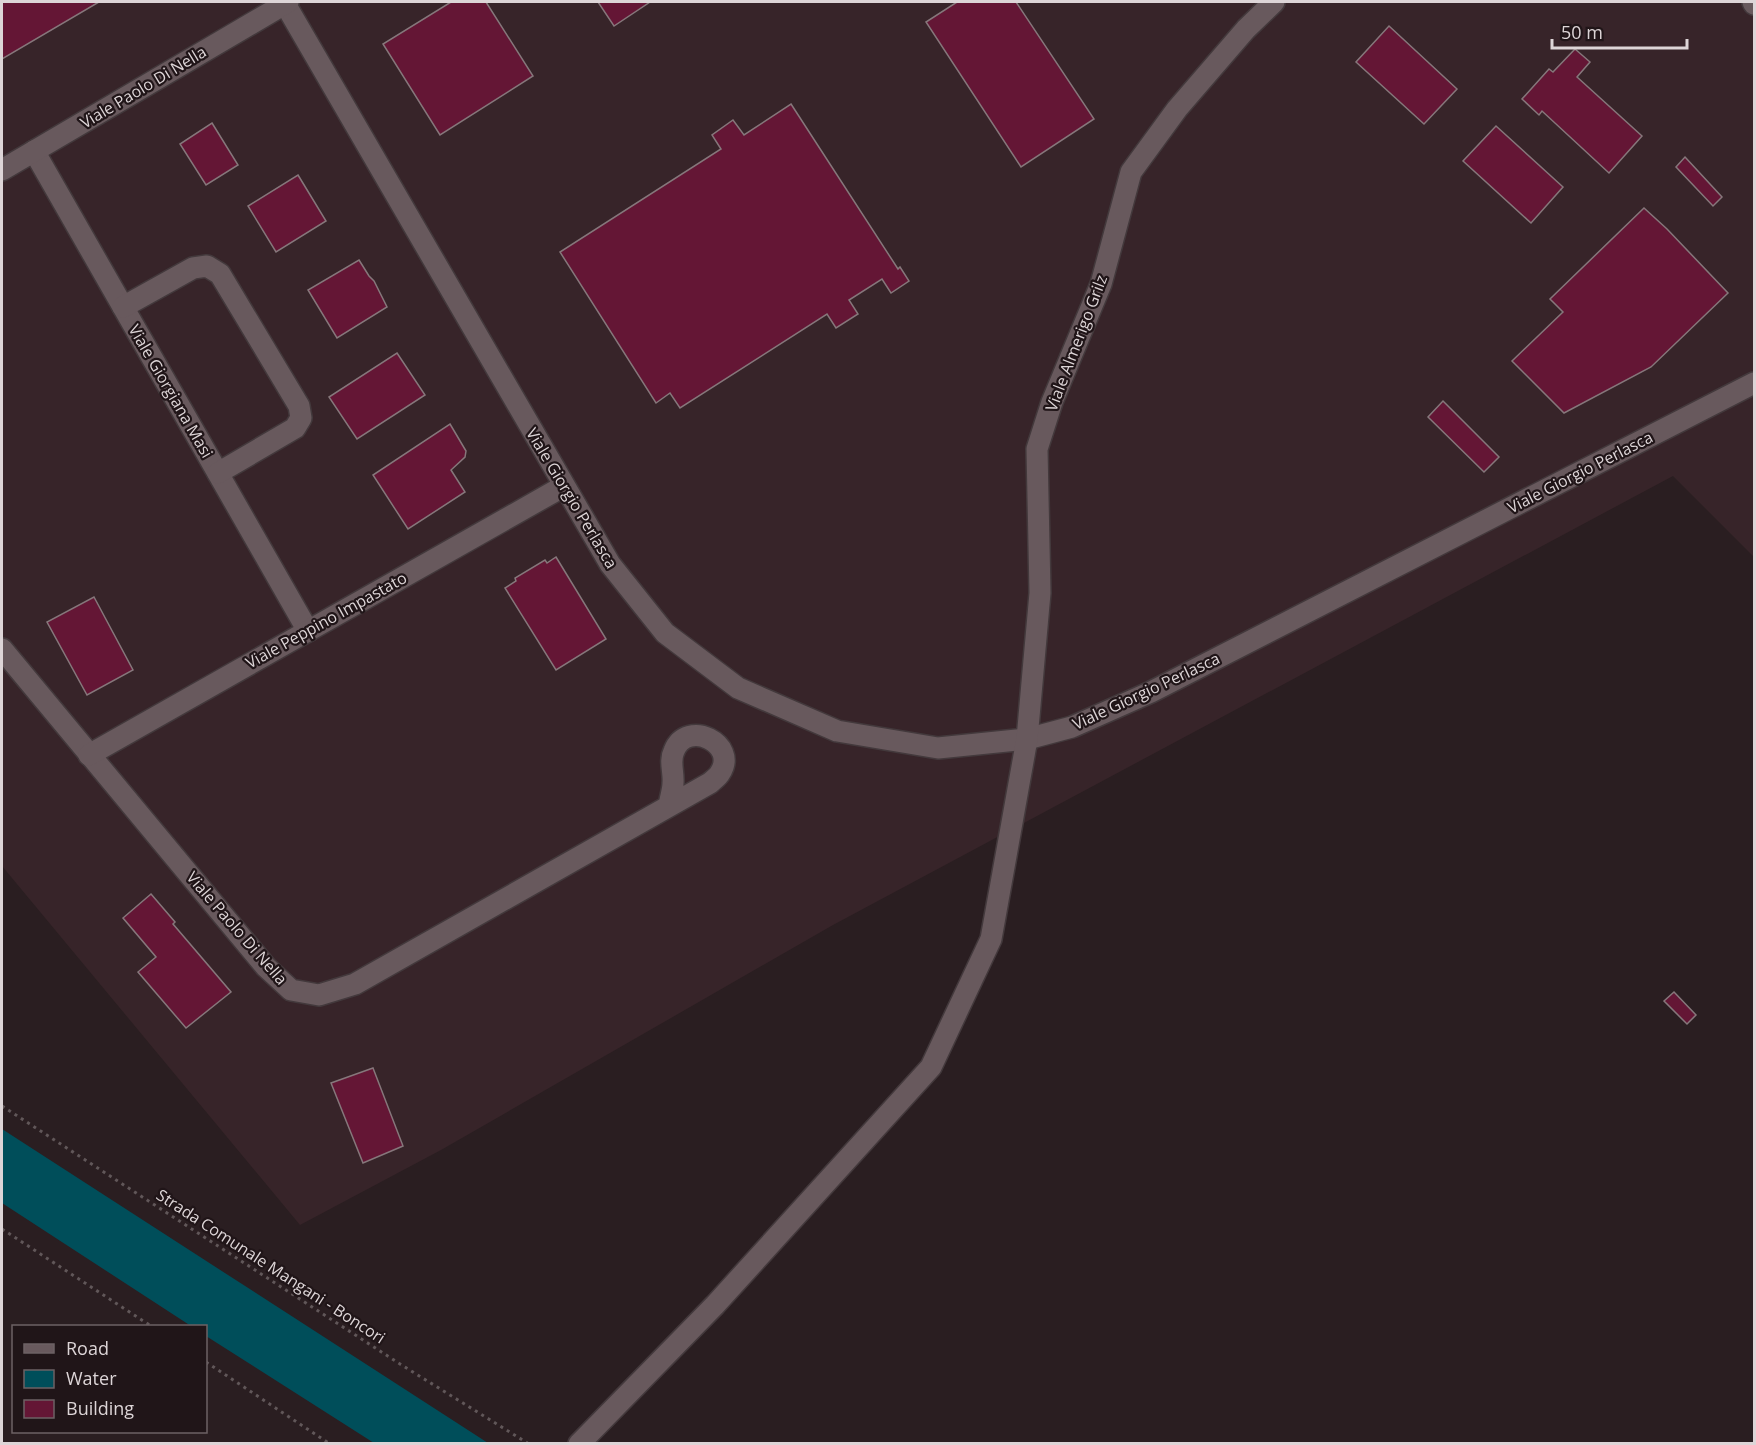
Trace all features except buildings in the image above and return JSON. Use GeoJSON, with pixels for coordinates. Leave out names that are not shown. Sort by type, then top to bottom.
{"type":"FeatureCollection","features":[{"type":"Feature","properties":{"kind":"street","name":"Viale Giorgio Perlasca"},"geometry":{"type":"LineString","coordinates":[[286,2],[610,564],[665,633],[738,688],[837,731],[938,748],[1027,739],[1072,727],[1151,692],[1755,383]]}},
{"type":"Feature","properties":{"kind":"street","name":"Viale Paolo Di Nella"},"geometry":{"type":"LineString","coordinates":[[2,170],[286,2]]}},
{"type":"Feature","properties":{"kind":"street","name":"Viale Almerigo Grilz"},"geometry":{"type":"LineString","coordinates":[[579,1443],[715,1305],[930,1067],[991,939],[1027,739],[1040,593],[1037,449],[1052,402],[1101,284],[1131,172],[1177,109],[1246,28],[1274,2]]}},
{"type":"Feature","properties":{"kind":"street","name":"Viale Giorgiana Masi"},"geometry":{"type":"LineString","coordinates":[[34,151],[308,631]]}},
{"type":"Feature","properties":{"kind":"street"},"geometry":{"type":"LineString","coordinates":[[123,307],[194,268],[207,266],[220,274],[299,406],[301,418],[295,428],[218,473]]}},
{"type":"Feature","properties":{"kind":"street","name":"Viale Peppino Impastato"},"geometry":{"type":"LineString","coordinates":[[89,755],[564,486]]}},
{"type":"Feature","properties":{"kind":"street","name":"Viale Paolo Di Nella"},"geometry":{"type":"LineString","coordinates":[[2,649],[266,967],[291,990],[319,994],[355,984],[669,806]]}},
{"type":"Feature","properties":{"kind":"path","name":"Strada Comunale Mangani - Boncori"},"geometry":{"type":"LineString","coordinates":[[2,1106],[400,1364],[529,1443]]}},
{"type":"Feature","properties":{"kind":"path"},"geometry":{"type":"LineString","coordinates":[[2,1229],[149,1325]]}},
{"type":"Feature","properties":{"kind":"path"},"geometry":{"type":"LineString","coordinates":[[207,1363],[330,1443]]}},
{"type":"Feature","properties":{"kind":"shaded area"},"geometry":{"type":"Polygon","coordinates":[[[2,2],[1754,2],[1754,557],[1673,476],[833,925],[441,1150],[300,1225],[2,866],[2,2]]]}},
{"type":"Feature","properties":{"kind":"water"},"geometry":{"type":"Polygon","coordinates":[[[2,1129],[488,1443],[374,1443],[207,1337],[207,1325],[189,1325],[2,1203],[2,1129]]]}}]}
